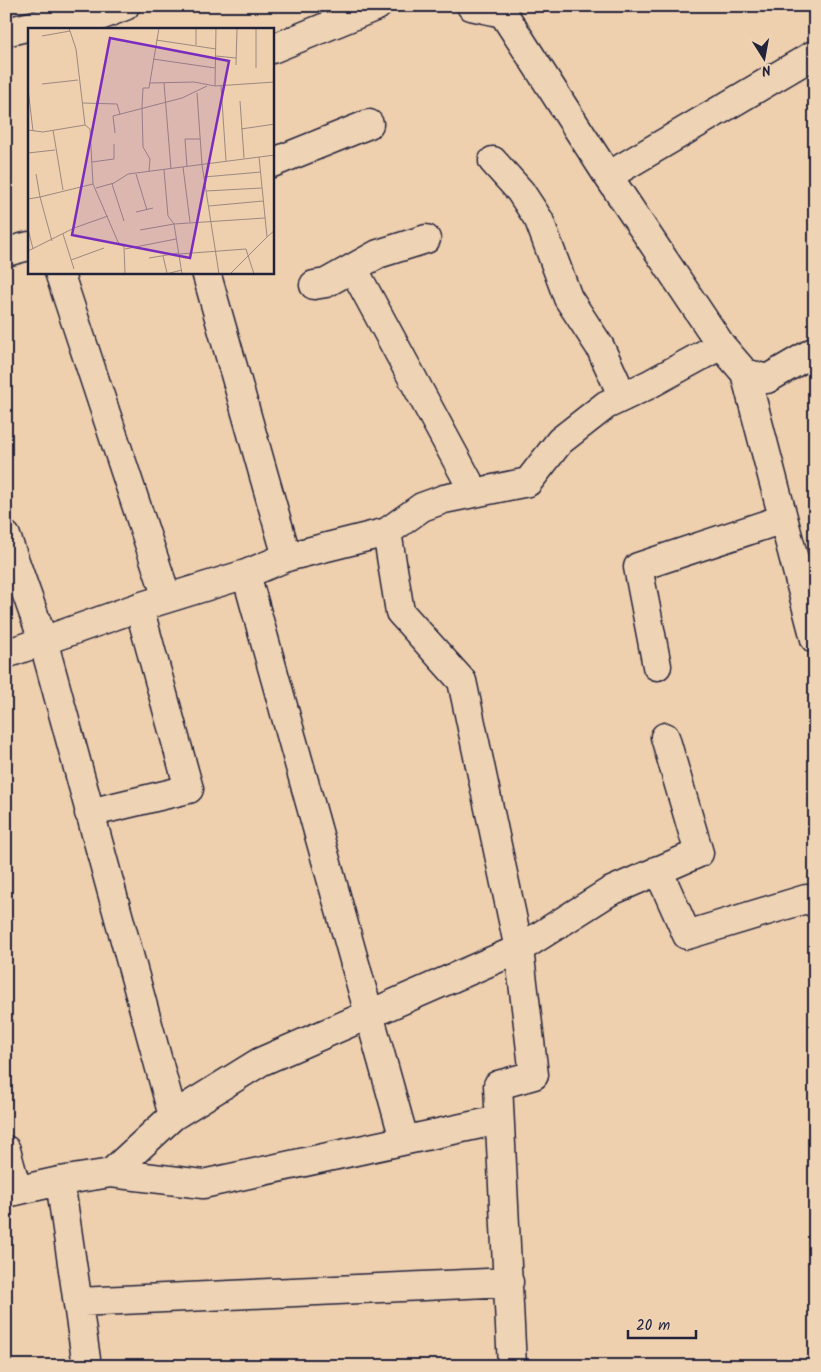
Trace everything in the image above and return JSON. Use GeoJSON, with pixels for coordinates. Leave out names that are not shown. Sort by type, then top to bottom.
{"type":"FeatureCollection","features":[{"type":"Feature","properties":{"kind":"street"},"geometry":{"type":"LineString","coordinates":[[6,32],[81,18],[125,6]]}},
{"type":"Feature","properties":{"kind":"street"},"geometry":{"type":"LineString","coordinates":[[274,48],[376,6]]}},
{"type":"Feature","properties":{"kind":"street"},"geometry":{"type":"LineString","coordinates":[[471,6],[503,13],[608,176],[721,345],[745,372],[815,640]]}},
{"type":"Feature","properties":{"kind":"street"},"geometry":{"type":"LineString","coordinates":[[608,176],[815,54]]}},
{"type":"Feature","properties":{"kind":"street"},"geometry":{"type":"LineString","coordinates":[[274,162],[369,124]]}},
{"type":"Feature","properties":{"kind":"street"},"geometry":{"type":"LineString","coordinates":[[493,161],[520,191],[539,220],[568,298],[600,346],[623,397]]}},
{"type":"Feature","properties":{"kind":"street"},"geometry":{"type":"LineString","coordinates":[[314,285],[326,283],[378,254],[426,238]]}},
{"type":"Feature","properties":{"kind":"street"},"geometry":{"type":"LineString","coordinates":[[6,252],[28,246]]}},
{"type":"Feature","properties":{"kind":"street"},"geometry":{"type":"LineString","coordinates":[[353,268],[474,492]]}},
{"type":"Feature","properties":{"kind":"street"},"geometry":{"type":"LineString","coordinates":[[60,274],[168,598]]}},
{"type":"Feature","properties":{"kind":"street"},"geometry":{"type":"LineString","coordinates":[[207,274],[287,557]]}},
{"type":"Feature","properties":{"kind":"street"},"geometry":{"type":"LineString","coordinates":[[6,654],[139,607],[246,574],[287,557],[387,532],[422,507],[444,499],[528,482],[560,442],[606,405],[721,345]]}},
{"type":"Feature","properties":{"kind":"street"},"geometry":{"type":"LineString","coordinates":[[745,372],[767,379],[815,351]]}},
{"type":"Feature","properties":{"kind":"street"},"geometry":{"type":"LineString","coordinates":[[656,666],[638,567],[783,519]]}},
{"type":"Feature","properties":{"kind":"street"},"geometry":{"type":"LineString","coordinates":[[387,532],[400,612],[462,681],[519,949],[534,1075],[498,1085],[512,1366]]}},
{"type":"Feature","properties":{"kind":"street"},"geometry":{"type":"LineString","coordinates":[[6,536],[11,565],[43,640],[173,1116]]}},
{"type":"Feature","properties":{"kind":"street"},"geometry":{"type":"LineString","coordinates":[[246,574],[371,1014],[404,1139]]}},
{"type":"Feature","properties":{"kind":"street"},"geometry":{"type":"LineString","coordinates":[[89,813],[189,790],[139,607]]}},
{"type":"Feature","properties":{"kind":"street"},"geometry":{"type":"LineString","coordinates":[[111,1174],[173,1116],[260,1062],[519,949],[609,892],[700,853],[665,737]]}},
{"type":"Feature","properties":{"kind":"street"},"geometry":{"type":"LineString","coordinates":[[658,870],[688,935],[806,899],[815,903]]}},
{"type":"Feature","properties":{"kind":"street"},"geometry":{"type":"LineString","coordinates":[[6,1150],[12,1192],[60,1181],[111,1174],[203,1184],[404,1139],[499,1120]]}},
{"type":"Feature","properties":{"kind":"street"},"geometry":{"type":"LineString","coordinates":[[60,1181],[87,1366]]}},
{"type":"Feature","properties":{"kind":"street"},"geometry":{"type":"LineString","coordinates":[[78,1302],[509,1282]]}}]}
